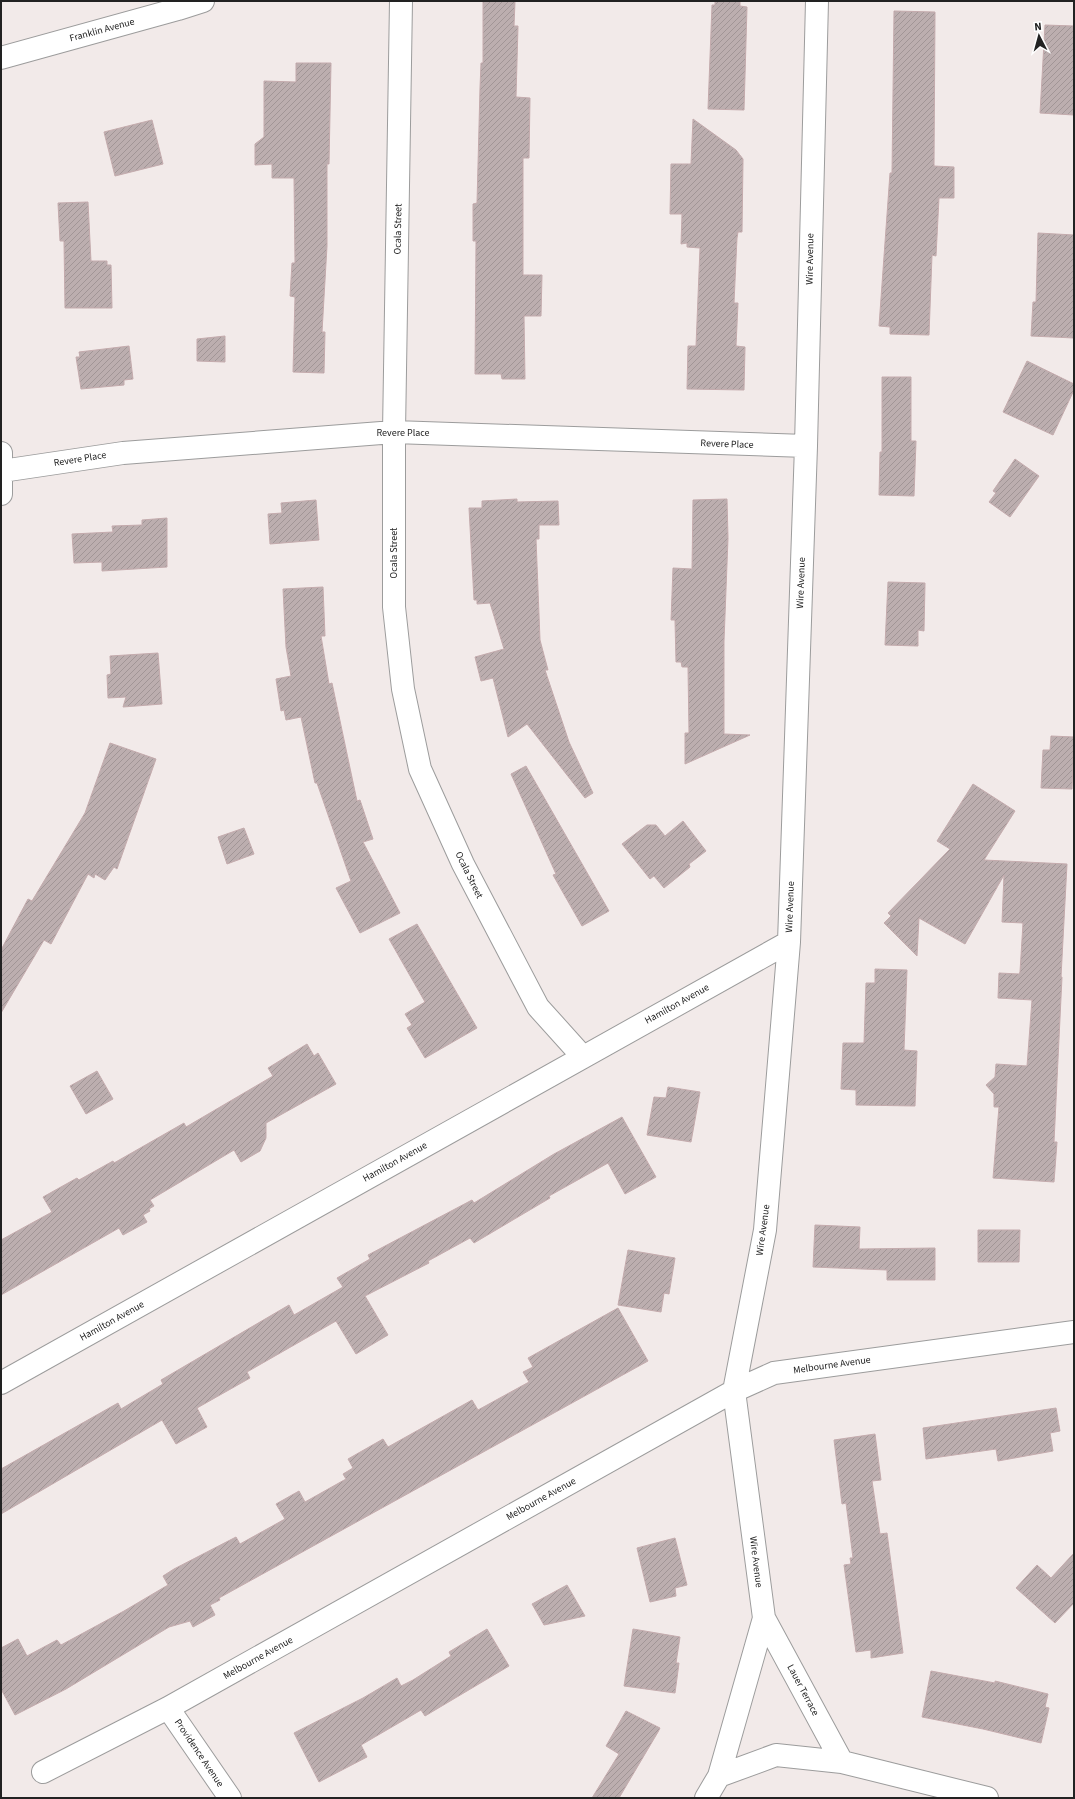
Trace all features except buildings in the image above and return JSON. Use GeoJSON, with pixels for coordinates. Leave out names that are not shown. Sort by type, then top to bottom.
{"type":"FeatureCollection","features":[{"type":"Feature","properties":{"kind":"street","name":"Franklin Avenue"},"geometry":{"type":"LineString","coordinates":[[1,58],[178,10],[203,1]]}},
{"type":"Feature","properties":{"kind":"street","name":"Ocala Street"},"geometry":{"type":"LineString","coordinates":[[401,1],[394,432],[394,607],[403,689],[420,769],[463,864],[538,1007],[583,1057]]}},
{"type":"Feature","properties":{"kind":"street","name":"Wire Avenue"},"geometry":{"type":"LineString","coordinates":[[706,1798],[719,1776],[764,1618],[734,1391],[765,1230],[789,942],[806,446],[817,1]]}},
{"type":"Feature","properties":{"kind":"street","name":"Revere Place"},"geometry":{"type":"LineString","coordinates":[[2,462],[394,432],[806,446]]}},
{"type":"Feature","properties":{"kind":"street"},"geometry":{"type":"LineString","coordinates":[[1,494],[2,462]]}},
{"type":"Feature","properties":{"kind":"street","name":"Hamilton Avenue"},"geometry":{"type":"LineString","coordinates":[[1,1383],[789,942]]}},
{"type":"Feature","properties":{"kind":"street","name":"Melbourne Avenue"},"geometry":{"type":"LineString","coordinates":[[43,1772],[168,1708],[734,1391],[774,1373],[1074,1332]]}},
{"type":"Feature","properties":{"kind":"street","name":"Lauer Terrace"},"geometry":{"type":"LineString","coordinates":[[764,1618],[842,1762]]}},
{"type":"Feature","properties":{"kind":"street","name":"Providence Avenue"},"geometry":{"type":"LineString","coordinates":[[168,1708],[230,1798]]}},
{"type":"Feature","properties":{"kind":"street"},"geometry":{"type":"LineString","coordinates":[[719,1776],[776,1755],[842,1762],[987,1798]]}}]}
